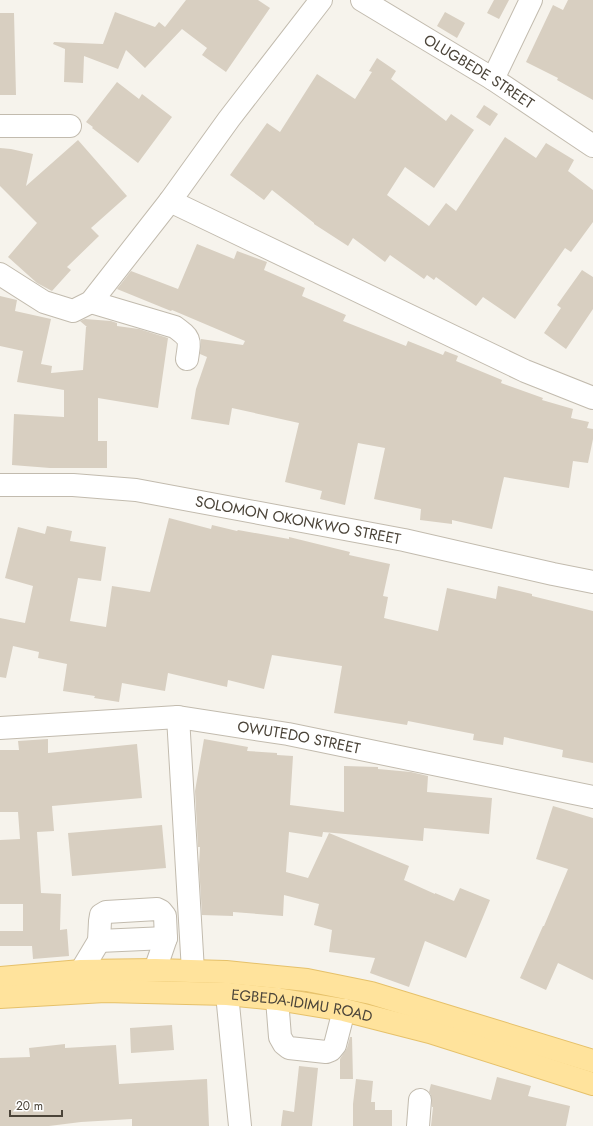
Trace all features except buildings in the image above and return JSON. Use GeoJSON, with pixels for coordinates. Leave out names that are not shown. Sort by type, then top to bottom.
{"type":"FeatureCollection","features":[{"type":"Feature","properties":{"kind":"main road","name":"EGBEDA-IDIMU ROAD"},"geometry":{"type":"LineString","coordinates":[[0,978],[82,971],[155,970],[226,972],[307,980],[370,993],[593,1061]]}},
{"type":"Feature","properties":{"kind":"main road","name":"EGBEDA-IDIMU ROAD"},"geometry":{"type":"LineString","coordinates":[[0,997],[105,991],[227,994],[277,998],[344,1010],[430,1032],[593,1084]]}},
{"type":"Feature","properties":{"kind":"street"},"geometry":{"type":"LineString","coordinates":[[0,274],[44,302],[73,311],[91,302],[170,201],[229,120],[321,0]]}},
{"type":"Feature","properties":{"kind":"street","name":"OLUGBEDE STREET"},"geometry":{"type":"LineString","coordinates":[[362,0],[493,79],[593,146]]}},
{"type":"Feature","properties":{"kind":"street"},"geometry":{"type":"LineString","coordinates":[[493,79],[531,0]]}},
{"type":"Feature","properties":{"kind":"street"},"geometry":{"type":"LineString","coordinates":[[0,126],[70,126]]}},
{"type":"Feature","properties":{"kind":"street"},"geometry":{"type":"LineString","coordinates":[[170,201],[525,371],[593,398]]}},
{"type":"Feature","properties":{"kind":"street"},"geometry":{"type":"LineString","coordinates":[[91,302],[175,327],[186,335],[190,344],[187,359]]}},
{"type":"Feature","properties":{"kind":"street","name":"SOLOMON OKONKWO STREET"},"geometry":{"type":"LineString","coordinates":[[0,485],[73,485],[136,490],[404,540],[593,582]]}},
{"type":"Feature","properties":{"kind":"street"},"geometry":{"type":"LineString","coordinates":[[178,717],[193,971]]}},
{"type":"Feature","properties":{"kind":"street","name":"OWUTEDO STREET"},"geometry":{"type":"LineString","coordinates":[[0,728],[178,717],[288,734],[593,797]]}},
{"type":"Feature","properties":{"kind":"street"},"geometry":{"type":"LineString","coordinates":[[82,971],[99,940],[101,915],[106,912],[157,909],[165,916],[166,938],[155,970]]}},
{"type":"Feature","properties":{"kind":"street"},"geometry":{"type":"LineString","coordinates":[[99,940],[166,938]]}},
{"type":"Feature","properties":{"kind":"street"},"geometry":{"type":"LineString","coordinates":[[227,994],[240,1126]]}},
{"type":"Feature","properties":{"kind":"street"},"geometry":{"type":"LineString","coordinates":[[277,998],[280,1037],[284,1044],[289,1048],[326,1052],[331,1050],[335,1045],[344,1010]]}},
{"type":"Feature","properties":{"kind":"street"},"geometry":{"type":"LineString","coordinates":[[418,1126],[420,1100]]}}]}
